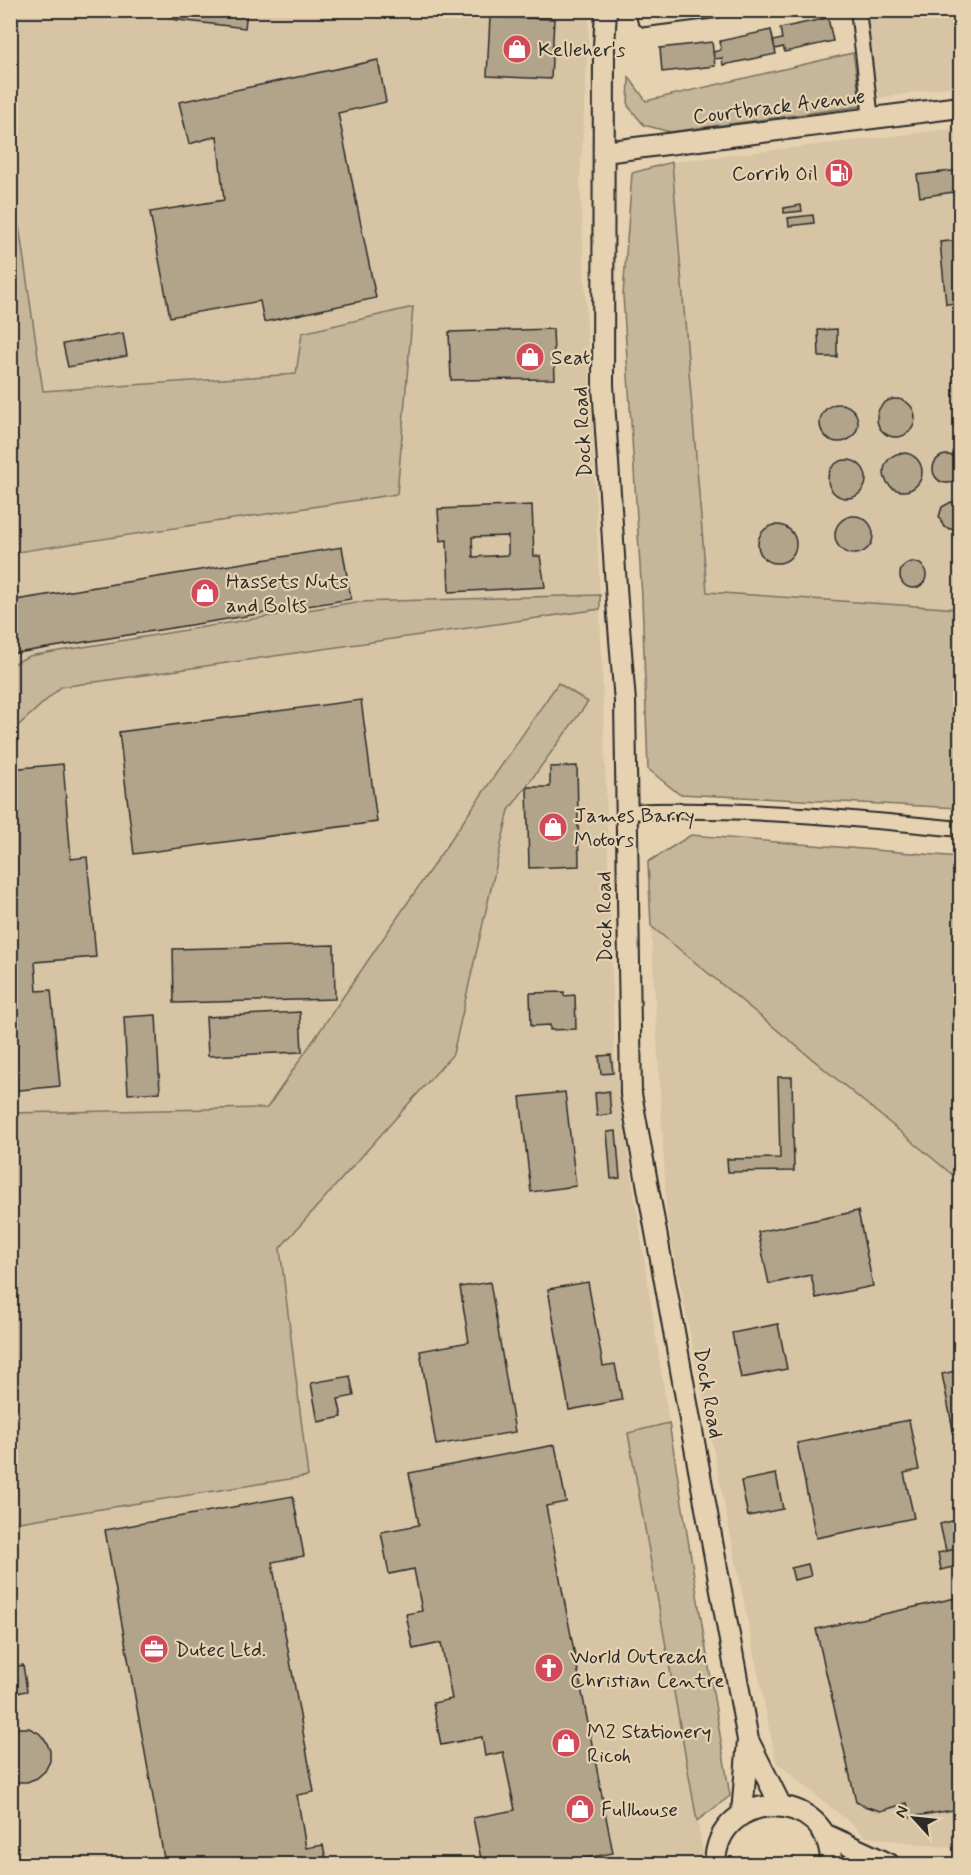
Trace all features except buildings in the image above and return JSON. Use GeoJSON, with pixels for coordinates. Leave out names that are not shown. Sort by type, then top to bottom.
{"type":"FeatureCollection","features":[{"type":"Feature","properties":{"kind":"main road","name":"Dock Road"},"geometry":{"type":"LineString","coordinates":[[606,10],[603,385],[616,602],[625,702],[631,1094],[748,1740],[741,1814]]}},
{"type":"Feature","properties":{"kind":"main road","name":"Courtbrack Avenue"},"geometry":{"type":"LineString","coordinates":[[604,152],[960,107]]}},
{"type":"Feature","properties":{"kind":"main road","name":"Dock Road"},"geometry":{"type":"LineString","coordinates":[[748,1740],[781,1806]]}},
{"type":"Feature","properties":{"kind":"main road"},"geometry":{"type":"LineString","coordinates":[[712,1863],[723,1835],[741,1814],[760,1807],[781,1806],[805,1815],[822,1833],[889,1864]]}},
{"type":"Feature","properties":{"kind":"main road"},"geometry":{"type":"LineString","coordinates":[[822,1833],[831,1856],[831,1864]]}},
{"type":"Feature","properties":{"kind":"street"},"geometry":{"type":"LineString","coordinates":[[645,19],[716,10]]}},
{"type":"Feature","properties":{"kind":"street"},"geometry":{"type":"LineString","coordinates":[[858,10],[871,119]]}},
{"type":"Feature","properties":{"kind":"street"},"geometry":{"type":"LineString","coordinates":[[627,812],[704,811],[869,820],[960,829]]}},
{"type":"Feature","properties":{"kind":"shaded area"},"geometry":{"type":"Polygon","coordinates":[[[10,11],[590,11],[580,181],[600,595],[356,602],[30,656],[11,665],[11,553],[397,494],[413,308],[302,333],[297,374],[43,391],[11,171],[10,11]]]}},
{"type":"Feature","properties":{"kind":"shaded area"},"geometry":{"type":"Polygon","coordinates":[[[867,11],[960,11],[960,85],[879,98],[870,49],[867,11]]]}},
{"type":"Feature","properties":{"kind":"shaded area"},"geometry":{"type":"Polygon","coordinates":[[[853,53],[861,106],[670,132],[644,125],[628,106],[629,77],[646,101],[853,53]]]}},
{"type":"Feature","properties":{"kind":"shaded area"},"geometry":{"type":"Polygon","coordinates":[[[960,128],[960,609],[707,592],[672,162],[960,128]]]}},
{"type":"Feature","properties":{"kind":"shaded area"},"geometry":{"type":"Polygon","coordinates":[[[672,162],[707,592],[960,609],[960,808],[679,794],[648,769],[642,597],[623,295],[632,173],[672,162]]]}},
{"type":"Feature","properties":{"kind":"shaded area"},"geometry":{"type":"Polygon","coordinates":[[[11,171],[43,391],[296,374],[302,333],[413,307],[397,494],[11,553],[11,171]]]}},
{"type":"Feature","properties":{"kind":"shaded area"},"geometry":{"type":"Polygon","coordinates":[[[600,595],[600,609],[61,687],[11,732],[11,665],[29,656],[356,602],[600,595]]]}},
{"type":"Feature","properties":{"kind":"shaded area"},"geometry":{"type":"Polygon","coordinates":[[[600,609],[615,1066],[669,1423],[628,1433],[705,1864],[11,1864],[11,1526],[13,1523],[308,1476],[280,1248],[453,1054],[509,810],[588,702],[557,684],[267,1108],[11,1113],[10,732],[61,687],[600,609]]]}},
{"type":"Feature","properties":{"kind":"shaded area"},"geometry":{"type":"Polygon","coordinates":[[[558,683],[588,702],[509,810],[453,1054],[280,1248],[308,1476],[13,1523],[11,1526],[11,1113],[267,1108],[558,683]]]}},
{"type":"Feature","properties":{"kind":"shaded area"},"geometry":{"type":"Polygon","coordinates":[[[691,835],[960,857],[960,1181],[651,926],[648,862],[691,835]]]}},
{"type":"Feature","properties":{"kind":"shaded area"},"geometry":{"type":"Polygon","coordinates":[[[651,926],[960,1181],[960,1849],[867,1837],[776,1762],[667,1219],[651,926]]]}},
{"type":"Feature","properties":{"kind":"shaded area"},"geometry":{"type":"Polygon","coordinates":[[[669,1423],[730,1796],[697,1821],[628,1433],[669,1423]]]}},
{"type":"Feature","properties":{"kind":"place","name":"Kelleher's"},"geometry":{"type":"Point","coordinates":[517,49]}},
{"type":"Feature","properties":{"kind":"place","name":"Corrib Oil"},"geometry":{"type":"Point","coordinates":[839,173]}},
{"type":"Feature","properties":{"kind":"place","name":"Seat"},"geometry":{"type":"Point","coordinates":[530,357]}},
{"type":"Feature","properties":{"kind":"place","name":"Hassets Nuts and Bolts"},"geometry":{"type":"Point","coordinates":[205,593]}},
{"type":"Feature","properties":{"kind":"place","name":"James Barry Motors"},"geometry":{"type":"Point","coordinates":[553,827]}},
{"type":"Feature","properties":{"kind":"place","name":"Dutec Ltd."},"geometry":{"type":"Point","coordinates":[154,1649]}},
{"type":"Feature","properties":{"kind":"place","name":"World Outreach Christian Centre"},"geometry":{"type":"Point","coordinates":[549,1668]}},
{"type":"Feature","properties":{"kind":"place","name":"M2 Stationery Ricoh"},"geometry":{"type":"Point","coordinates":[566,1743]}},
{"type":"Feature","properties":{"kind":"place","name":"Fullhouse"},"geometry":{"type":"Point","coordinates":[580,1809]}}]}
